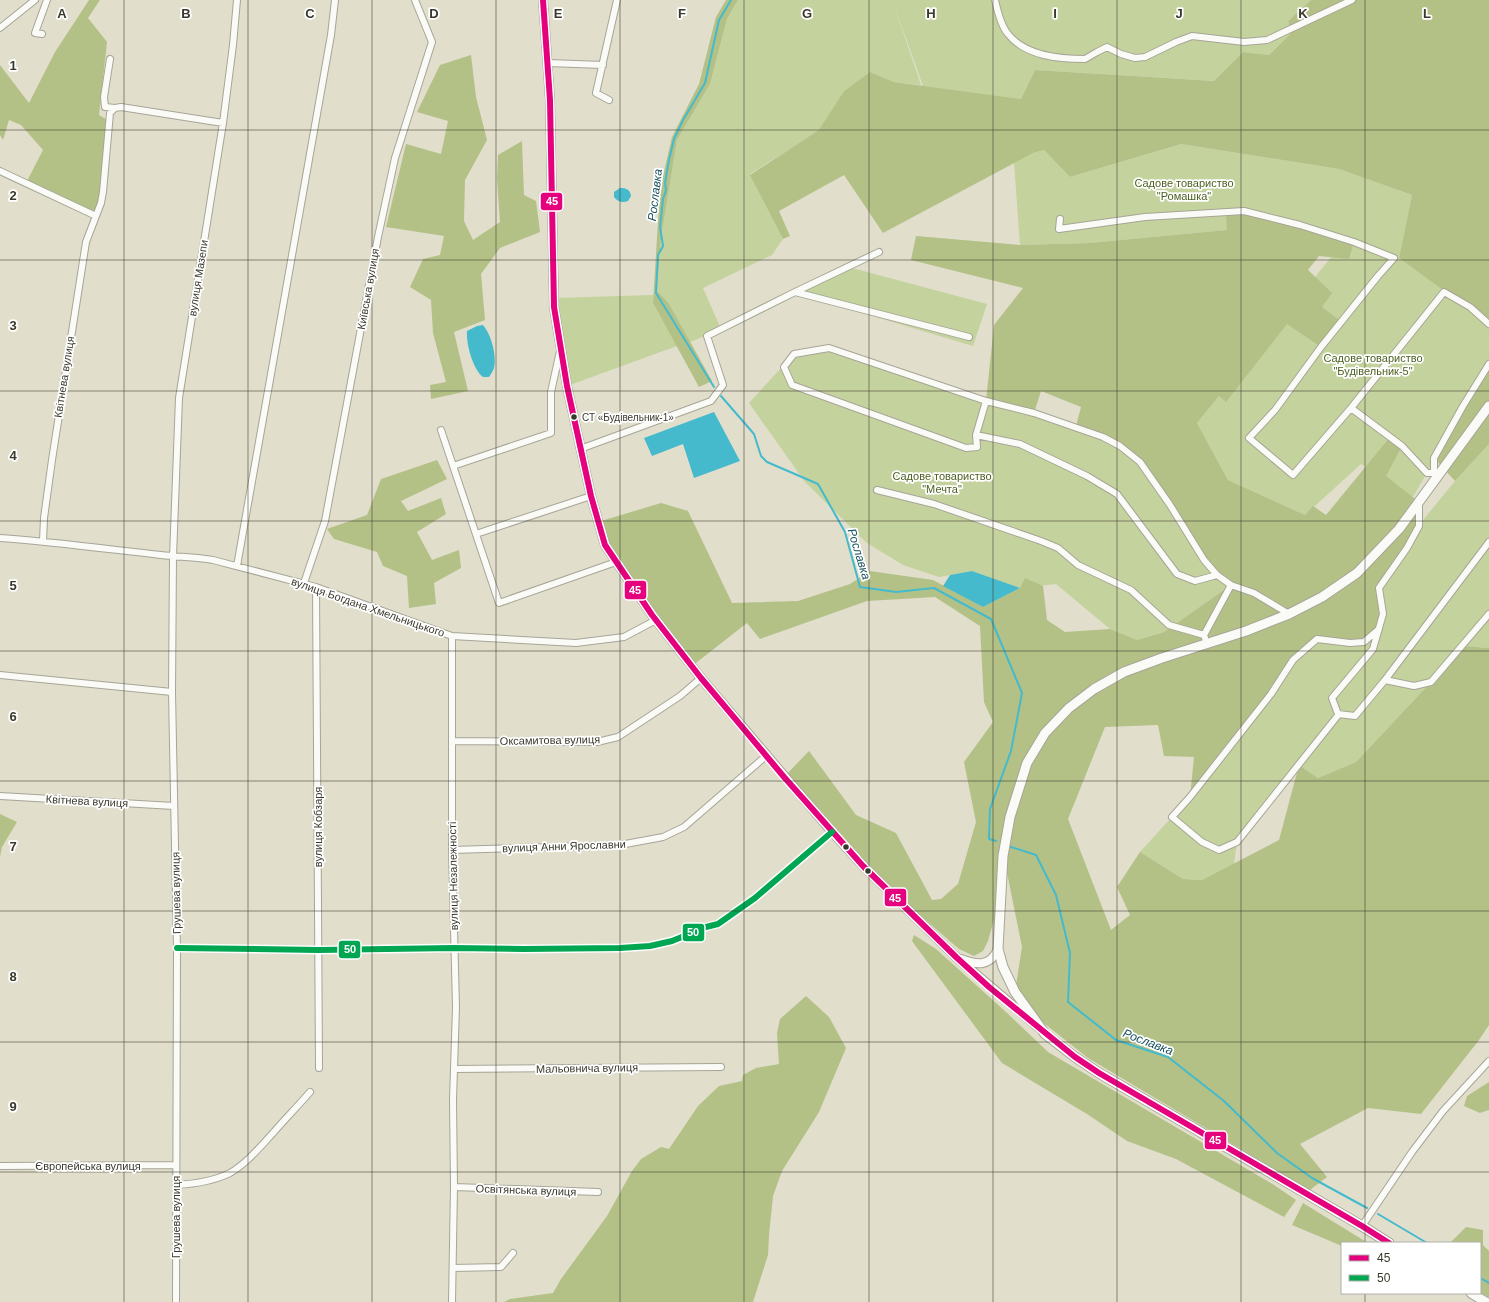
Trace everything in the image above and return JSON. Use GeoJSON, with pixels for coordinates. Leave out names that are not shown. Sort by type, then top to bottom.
{"type":"FeatureCollection","features":[{"type":"Feature","properties":{"kind":"main road"},"geometry":{"type":"LineString","coordinates":[[1387,1242],[1099,1073],[1045,1034],[1015,992],[1003,967],[998,949],[1003,856],[1010,817],[1027,763],[1045,733],[1069,708],[1094,689],[1124,672],[1206,639],[1246,631],[1288,614],[1322,597],[1357,573],[1399,529],[1419,502],[1436,475],[1489,406]]}},
{"type":"Feature","properties":{"kind":"main road"},"geometry":{"type":"LineString","coordinates":[[1473,1294],[1486,1302]]}},
{"type":"Feature","properties":{"kind":"street"},"geometry":{"type":"LineString","coordinates":[[0,28],[35,0]]}},
{"type":"Feature","properties":{"kind":"street"},"geometry":{"type":"LineString","coordinates":[[42,34],[35,33],[47,0]]}},
{"type":"Feature","properties":{"kind":"street","name":"вулиця Мазепи"},"geometry":{"type":"LineString","coordinates":[[173,557],[179,398],[223,123],[237,0]]}},
{"type":"Feature","properties":{"kind":"street"},"geometry":{"type":"LineString","coordinates":[[237,566],[331,35],[335,0]]}},
{"type":"Feature","properties":{"kind":"street","name":"Київська вулиця"},"geometry":{"type":"LineString","coordinates":[[304,583],[325,521],[378,237],[395,158],[432,42],[415,0]]}},
{"type":"Feature","properties":{"kind":"street"},"geometry":{"type":"LineString","coordinates":[[543,0],[550,100],[554,306],[560,350],[580,449],[605,545],[656,620],[701,678],[766,756],[862,866],[956,957],[1045,1034]]}},
{"type":"Feature","properties":{"kind":"street"},"geometry":{"type":"LineString","coordinates":[[609,100],[596,93],[617,0]]}},
{"type":"Feature","properties":{"kind":"street"},"geometry":{"type":"LineString","coordinates":[[994,0],[1008,34],[1022,47],[1046,56],[1085,59],[1096,52],[1107,48],[1135,58],[1145,57],[1192,36],[1244,42],[1266,40],[1352,0]]}},
{"type":"Feature","properties":{"kind":"street"},"geometry":{"type":"LineString","coordinates":[[110,59],[104,97],[105,107],[121,107],[223,123]]}},
{"type":"Feature","properties":{"kind":"street"},"geometry":{"type":"LineString","coordinates":[[548,63],[603,66]]}},
{"type":"Feature","properties":{"kind":"street","name":"Квітнева вулиця"},"geometry":{"type":"LineString","coordinates":[[43,541],[44,518],[52,460],[86,242],[101,203],[110,114],[115,108]]}},
{"type":"Feature","properties":{"kind":"street"},"geometry":{"type":"LineString","coordinates":[[0,171],[96,216]]}},
{"type":"Feature","properties":{"kind":"street"},"geometry":{"type":"LineString","coordinates":[[1060,219],[1059,228],[1145,217],[1244,211],[1300,225],[1354,242],[1394,258],[1321,348],[1275,410],[1249,438],[1293,475],[1351,408],[1444,292],[1470,307],[1489,324]]}},
{"type":"Feature","properties":{"kind":"street"},"geometry":{"type":"LineString","coordinates":[[580,449],[711,401],[723,386],[707,336],[879,252]]}},
{"type":"Feature","properties":{"kind":"street"},"geometry":{"type":"LineString","coordinates":[[795,292],[969,337]]}},
{"type":"Feature","properties":{"kind":"street"},"geometry":{"type":"LineString","coordinates":[[986,401],[976,435],[977,447],[966,448],[792,385],[784,367],[794,354],[829,348],[986,401],[1076,426],[1103,437],[1120,446],[1140,462],[1170,505],[1204,560],[1217,575],[1231,585],[1254,593],[1288,614]]}},
{"type":"Feature","properties":{"kind":"street"},"geometry":{"type":"LineString","coordinates":[[453,466],[551,433],[551,392],[560,350]]}},
{"type":"Feature","properties":{"kind":"street"},"geometry":{"type":"LineString","coordinates":[[1351,408],[1402,446],[1427,473],[1436,475],[1434,458],[1463,406],[1489,364]]}},
{"type":"Feature","properties":{"kind":"street"},"geometry":{"type":"LineString","coordinates":[[441,430],[499,603],[616,562]]}},
{"type":"Feature","properties":{"kind":"street"},"geometry":{"type":"LineString","coordinates":[[976,435],[1020,444],[1087,476],[1117,494],[1177,574],[1196,582],[1217,575]]}},
{"type":"Feature","properties":{"kind":"street"},"geometry":{"type":"LineString","coordinates":[[877,490],[934,504],[1042,541],[1058,548],[1078,565],[1131,590],[1169,625],[1206,639],[1231,585]]}},
{"type":"Feature","properties":{"kind":"street"},"geometry":{"type":"LineString","coordinates":[[476,534],[591,496]]}},
{"type":"Feature","properties":{"kind":"street"},"geometry":{"type":"LineString","coordinates":[[1339,714],[1332,698],[1373,649],[1383,614],[1379,588],[1407,548],[1418,526],[1419,502]]}},
{"type":"Feature","properties":{"kind":"street"},"geometry":{"type":"LineString","coordinates":[[0,538],[43,541],[173,557]]}},
{"type":"Feature","properties":{"kind":"street"},"geometry":{"type":"LineString","coordinates":[[1339,714],[1355,716],[1385,680],[1489,542]]}},
{"type":"Feature","properties":{"kind":"street","name":"вулиця Богдана Хмельницького"},"geometry":{"type":"LineString","coordinates":[[173,557],[213,560],[304,583],[452,636],[576,643],[624,637],[656,620]]}},
{"type":"Feature","properties":{"kind":"street","name":"Грушева вулиця"},"geometry":{"type":"LineString","coordinates":[[173,557],[172,692],[177,948],[176,1302]]}},
{"type":"Feature","properties":{"kind":"street","name":"вулиця Кобзаря"},"geometry":{"type":"LineString","coordinates":[[316,587],[319,1068]]}},
{"type":"Feature","properties":{"kind":"street"},"geometry":{"type":"LineString","coordinates":[[1385,680],[1414,686],[1431,682],[1489,614]]}},
{"type":"Feature","properties":{"kind":"street"},"geometry":{"type":"LineString","coordinates":[[1339,714],[1237,842],[1219,850],[1202,842],[1172,817],[1190,797],[1257,712],[1294,660],[1317,639],[1350,643],[1364,642],[1378,629]]}},
{"type":"Feature","properties":{"kind":"street","name":"вулиця Незалежності"},"geometry":{"type":"LineString","coordinates":[[452,636],[452,850],[456,1007],[452,1302]]}},
{"type":"Feature","properties":{"kind":"street"},"geometry":{"type":"LineString","coordinates":[[0,675],[172,692]]}},
{"type":"Feature","properties":{"kind":"street","name":"Оксамитова вулиця"},"geometry":{"type":"LineString","coordinates":[[452,741],[597,742],[618,737],[680,696],[701,678]]}},
{"type":"Feature","properties":{"kind":"street","name":"вулиця Анни Ярославни"},"geometry":{"type":"LineString","coordinates":[[452,850],[620,845],[664,837],[684,826],[766,756]]}},
{"type":"Feature","properties":{"kind":"street","name":"Квітнева вулиця"},"geometry":{"type":"LineString","coordinates":[[0,796],[174,806]]}},
{"type":"Feature","properties":{"kind":"street"},"geometry":{"type":"LineString","coordinates":[[177,948],[319,950],[620,948],[650,946],[672,941],[706,927],[718,924],[755,898],[832,832]]}},
{"type":"Feature","properties":{"kind":"street"},"geometry":{"type":"LineString","coordinates":[[956,957],[971,963],[986,963],[995,956],[998,949]]}},
{"type":"Feature","properties":{"kind":"street"},"geometry":{"type":"LineString","coordinates":[[1362,1226],[1412,1152],[1442,1111],[1489,1061]]}},
{"type":"Feature","properties":{"kind":"street","name":"Мальовнича вулиця"},"geometry":{"type":"LineString","coordinates":[[454,1069],[721,1067]]}},
{"type":"Feature","properties":{"kind":"street"},"geometry":{"type":"LineString","coordinates":[[176,1185],[193,1184],[216,1178],[239,1167],[263,1144],[310,1092]]}},
{"type":"Feature","properties":{"kind":"street","name":"Європейська вулиця"},"geometry":{"type":"LineString","coordinates":[[0,1166],[176,1165]]}},
{"type":"Feature","properties":{"kind":"street","name":"Освітянська вулиця"},"geometry":{"type":"LineString","coordinates":[[454,1187],[598,1192]]}},
{"type":"Feature","properties":{"kind":"street"},"geometry":{"type":"LineString","coordinates":[[453,1268],[501,1267],[513,1253]]}},
{"type":"Feature","properties":{"kind":"green space"},"geometry":{"type":"Polygon","coordinates":[[[89,0],[100,0],[88,18],[107,42],[99,115],[109,121],[104,182],[96,216],[26,183],[43,150],[21,125],[9,120],[3,140],[0,135],[0,65],[29,103],[55,52],[89,0]]]}},
{"type":"Feature","properties":{"kind":"green space"},"geometry":{"type":"Polygon","coordinates":[[[726,0],[738,0],[727,19],[710,84],[677,140],[661,238],[657,291],[668,302],[712,381],[699,387],[653,303],[660,189],[672,137],[699,84],[716,17],[726,0]]]}},
{"type":"Feature","properties":{"kind":"green space"},"geometry":{"type":"Polygon","coordinates":[[[738,0],[1311,0],[1288,21],[1291,33],[1269,55],[1243,52],[1215,81],[1035,70],[1021,99],[923,86],[893,2],[921,85],[894,82],[870,72],[844,91],[820,130],[750,174],[783,239],[772,255],[703,288],[721,329],[690,342],[668,302],[657,291],[661,238],[677,140],[710,84],[727,19],[738,0]]]}},
{"type":"Feature","properties":{"kind":"green space"},"geometry":{"type":"Polygon","coordinates":[[[1311,0],[1489,0],[1489,324],[1399,258],[1412,195],[1339,169],[1181,144],[1070,177],[1044,150],[1033,153],[883,233],[844,175],[779,211],[790,236],[783,239],[750,175],[819,130],[844,91],[870,72],[894,82],[1021,99],[1035,70],[1214,81],[1243,52],[1269,55],[1291,33],[1288,21],[1311,0]]]}},
{"type":"Feature","properties":{"kind":"green space"},"geometry":{"type":"Polygon","coordinates":[[[471,55],[476,97],[487,140],[465,180],[464,221],[473,240],[500,222],[497,179],[498,155],[522,141],[524,195],[536,201],[540,232],[500,248],[481,274],[485,320],[454,332],[468,391],[431,399],[430,385],[446,382],[433,333],[431,300],[410,287],[423,259],[440,255],[444,236],[386,227],[406,144],[441,154],[448,121],[417,112],[440,65],[471,55]]]}},
{"type":"Feature","properties":{"kind":"green space","name":"Садове товариство \"Будівельник-5\""},"geometry":{"type":"Polygon","coordinates":[[[1181,144],[1339,169],[1412,195],[1399,258],[1489,324],[1489,365],[1413,497],[1361,464],[1305,515],[1228,480],[1197,423],[1345,240],[1227,230],[1089,243],[1020,245],[1014,162],[1033,153],[1044,150],[1070,177],[1181,144]]]}},
{"type":"Feature","properties":{"kind":"green space"},"geometry":{"type":"Polygon","coordinates":[[[1244,211],[1354,242],[1349,259],[1319,256],[1308,270],[1332,293],[1322,307],[1342,322],[1321,347],[1287,324],[1226,402],[1219,396],[1197,423],[1228,480],[1305,515],[1313,506],[1326,515],[1390,437],[1402,446],[1386,476],[1419,502],[1419,526],[1379,588],[1383,614],[1379,629],[1364,642],[1317,639],[1293,660],[1190,797],[1194,757],[1164,756],[1158,725],[1105,727],[1068,819],[1111,930],[1130,915],[1117,887],[1140,852],[1183,879],[1202,880],[1279,840],[1299,765],[1318,778],[1356,762],[1431,682],[1462,646],[1489,648],[1489,1025],[1421,1114],[1368,1108],[1300,1144],[1327,1177],[1310,1190],[1088,1058],[1031,1013],[1015,992],[1022,947],[1004,858],[1000,898],[988,941],[983,951],[974,956],[959,949],[863,866],[784,777],[809,751],[856,815],[896,833],[932,900],[941,899],[958,884],[976,822],[964,762],[993,722],[984,702],[980,626],[935,597],[867,601],[760,639],[747,623],[692,666],[616,562],[598,522],[661,503],[688,511],[732,603],[798,601],[850,584],[870,571],[933,580],[983,607],[1020,588],[1025,578],[1043,586],[1047,620],[1065,632],[1110,629],[1137,640],[1164,632],[1231,585],[1217,575],[1140,462],[1120,446],[1076,426],[1081,407],[1041,391],[1034,413],[986,401],[994,325],[1023,288],[911,260],[916,236],[1020,245],[1089,243],[1227,230],[1226,213],[1244,211]]]}},
{"type":"Feature","properties":{"kind":"green space"},"geometry":{"type":"Polygon","coordinates":[[[852,268],[987,304],[973,346],[795,293],[852,268]]]}},
{"type":"Feature","properties":{"kind":"green space"},"geometry":{"type":"Polygon","coordinates":[[[653,295],[653,303],[677,346],[567,386],[553,298],[653,295]]]}},
{"type":"Feature","properties":{"kind":"green space","name":"Садове товариство \"Мечта\""},"geometry":{"type":"Polygon","coordinates":[[[829,348],[1103,437],[1140,462],[1231,585],[1164,632],[1137,640],[1110,629],[1056,584],[1020,588],[972,571],[939,577],[903,565],[867,543],[805,482],[749,403],[794,354],[829,348]]]}},
{"type":"Feature","properties":{"kind":"green space"},"geometry":{"type":"Polygon","coordinates":[[[1489,364],[1489,444],[1455,481],[1434,458],[1489,364]]]}},
{"type":"Feature","properties":{"kind":"green space"},"geometry":{"type":"Polygon","coordinates":[[[1489,444],[1489,648],[1462,646],[1431,682],[1356,762],[1318,778],[1299,765],[1237,842],[1234,864],[1202,880],[1183,879],[1140,852],[1190,797],[1293,660],[1379,588],[1419,525],[1455,481],[1489,444]]]}},
{"type":"Feature","properties":{"kind":"green space"},"geometry":{"type":"Polygon","coordinates":[[[437,460],[447,479],[401,501],[408,511],[441,498],[446,514],[417,532],[432,560],[459,550],[461,568],[434,583],[436,604],[409,608],[407,576],[383,566],[377,552],[334,539],[327,529],[367,515],[381,479],[437,460]]]}},
{"type":"Feature","properties":{"kind":"green space"},"geometry":{"type":"Polygon","coordinates":[[[0,814],[17,822],[2,847],[0,857],[0,814]]]}},
{"type":"Feature","properties":{"kind":"green space"},"geometry":{"type":"Polygon","coordinates":[[[914,935],[936,949],[1048,1052],[1274,1185],[1296,1200],[1284,1217],[1176,1159],[1127,1141],[1087,1114],[1002,1063],[912,941],[914,935]]]}},
{"type":"Feature","properties":{"kind":"green space"},"geometry":{"type":"Polygon","coordinates":[[[806,996],[829,1017],[846,1048],[819,1112],[782,1171],[773,1196],[768,1255],[753,1302],[504,1302],[510,1299],[553,1293],[561,1279],[607,1216],[632,1171],[641,1159],[661,1147],[669,1149],[698,1106],[719,1086],[742,1081],[743,1075],[756,1068],[779,1064],[777,1033],[780,1019],[806,996]]]}},
{"type":"Feature","properties":{"kind":"green space"},"geometry":{"type":"Polygon","coordinates":[[[1489,1082],[1489,1110],[1480,1113],[1464,1106],[1467,1096],[1489,1082]]]}},
{"type":"Feature","properties":{"kind":"green space"},"geometry":{"type":"Polygon","coordinates":[[[1303,1203],[1366,1242],[1341,1242],[1341,1246],[1292,1225],[1303,1203]]]}},
{"type":"Feature","properties":{"kind":"green space"},"geometry":{"type":"Polygon","coordinates":[[[1466,1227],[1483,1230],[1483,1245],[1489,1251],[1489,1297],[1481,1293],[1481,1242],[1451,1242],[1466,1227]]]}},
{"type":"Feature","properties":{"kind":"water"},"geometry":{"type":"Polygon","coordinates":[[[620,188],[629,190],[631,196],[628,201],[620,202],[614,197],[614,192],[620,188]]]}},
{"type":"Feature","properties":{"kind":"water"},"geometry":{"type":"Polygon","coordinates":[[[483,325],[491,339],[495,357],[494,368],[489,377],[483,377],[476,368],[471,356],[467,336],[467,331],[483,325]]]}},
{"type":"Feature","properties":{"kind":"water"},"geometry":{"type":"Polygon","coordinates":[[[714,412],[740,461],[694,478],[683,444],[652,456],[644,438],[714,412]]]}},
{"type":"Feature","properties":{"kind":"water"},"geometry":{"type":"Polygon","coordinates":[[[972,571],[1020,588],[983,607],[943,586],[950,575],[972,571]]]}},
{"type":"Feature","properties":{"kind":"waterway","name":"Рославка"},"geometry":{"type":"LineString","coordinates":[[714,387],[656,293],[658,255],[663,246],[660,227],[663,199],[666,190],[665,183],[674,139],[683,120],[705,83],[719,20],[731,0]]}},
{"type":"Feature","properties":{"kind":"waterway","name":"Рославка"},"geometry":{"type":"LineString","coordinates":[[721,396],[754,434],[761,456],[767,462],[818,484],[845,532],[860,587],[896,592],[934,588],[991,619],[1022,693],[1011,751],[990,809],[989,839],[996,841]]}},
{"type":"Feature","properties":{"kind":"waterway","name":"Рославка"},"geometry":{"type":"LineString","coordinates":[[1008,846],[1036,855],[1056,895],[1070,953],[1068,1002],[1116,1040],[1168,1057],[1224,1101],[1277,1153],[1312,1178],[1367,1208]]}},
{"type":"Feature","properties":{"kind":"waterway","name":"Рославка"},"geometry":{"type":"LineString","coordinates":[[1378,1214],[1425,1242]]}},
{"type":"Feature","properties":{"kind":"waterway","name":"Рославка"},"geometry":{"type":"LineString","coordinates":[[1481,1279],[1489,1283]]}},
{"type":"Feature","properties":{"kind":"transit line","name":"45"},"geometry":{"type":"LineString","coordinates":[[543,0],[550,100],[554,307],[567,386],[591,496],[605,545],[652,615],[701,678],[784,777],[863,866],[956,957],[989,987],[1075,1057],[1099,1073],[1387,1242]]}},
{"type":"Feature","properties":{"kind":"transit line","name":"50"},"geometry":{"type":"LineString","coordinates":[[177,948],[319,950],[620,948],[650,946],[672,941],[706,927],[718,924],[755,898],[832,832]]}},
{"type":"Feature","properties":{"kind":"place","name":"СТ «Будівельник-1»"},"geometry":{"type":"Point","coordinates":[574,417]}},
{"type":"Feature","properties":{"kind":"park label","name":"Садове товариство \"Ромашка\""},"geometry":{"type":"Point","coordinates":[1184,189]}}]}
